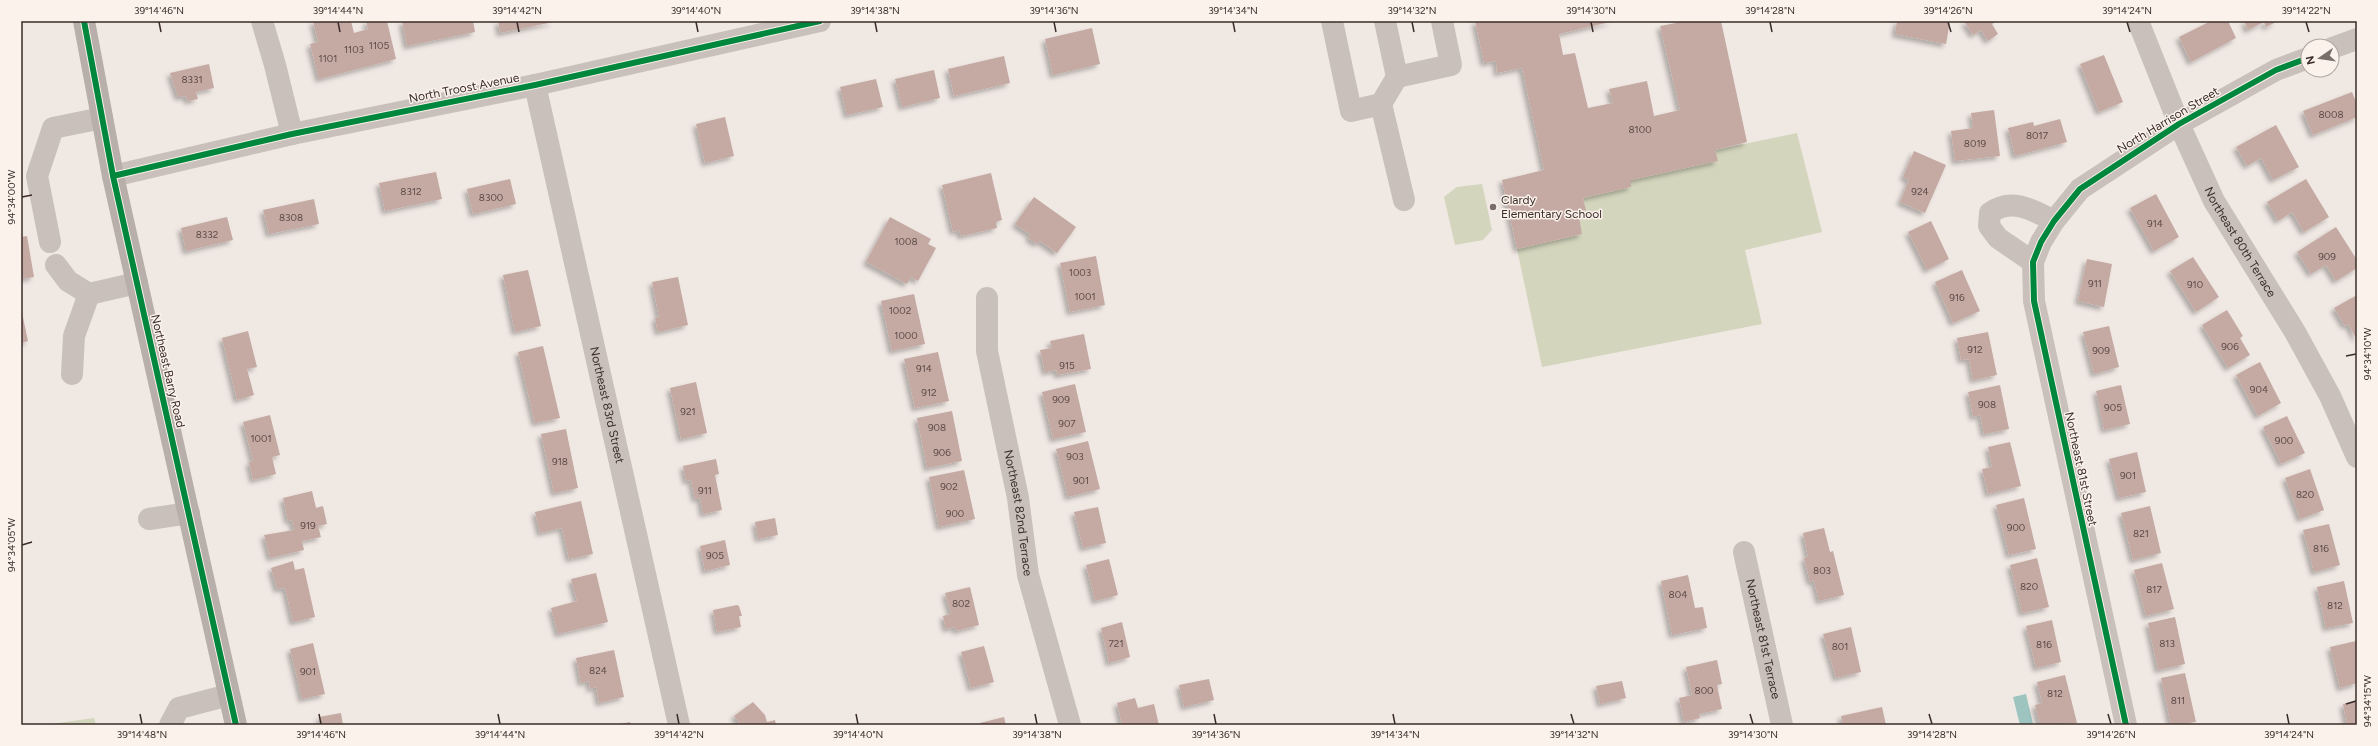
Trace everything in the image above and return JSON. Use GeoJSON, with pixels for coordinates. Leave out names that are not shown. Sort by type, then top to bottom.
{"type":"FeatureCollection","features":[{"type":"Feature","properties":{"kind":"main road","name":"Northeast Barry Road"},"geometry":{"type":"LineString","coordinates":[[84,21],[113,176],[236,725]]}},
{"type":"Feature","properties":{"kind":"street"},"geometry":{"type":"LineString","coordinates":[[262,21],[292,134]]}},
{"type":"Feature","properties":{"kind":"street","name":"North Troost Avenue"},"geometry":{"type":"LineString","coordinates":[[113,176],[292,134],[535,85],[820,21]]}},
{"type":"Feature","properties":{"kind":"street"},"geometry":{"type":"LineString","coordinates":[[1332,21],[1351,111],[1382,104]]}},
{"type":"Feature","properties":{"kind":"street"},"geometry":{"type":"LineString","coordinates":[[1385,21],[1397,77],[1382,104],[1404,200]]}},
{"type":"Feature","properties":{"kind":"street"},"geometry":{"type":"LineString","coordinates":[[1397,77],[1451,65],[1442,21]]}},
{"type":"Feature","properties":{"kind":"street","name":"Northeast 80th Terrace"},"geometry":{"type":"LineString","coordinates":[[2138,21],[2179,124],[2214,201],[2295,332],[2330,396],[2357,457]]}},
{"type":"Feature","properties":{"kind":"street"},"geometry":{"type":"LineString","coordinates":[[2340,45],[2357,39]]}},
{"type":"Feature","properties":{"kind":"street","name":"North Harrison Street"},"geometry":{"type":"LineString","coordinates":[[2054,221],[2080,189],[2179,124],[2276,70],[2300,61]]}},
{"type":"Feature","properties":{"kind":"street","name":"Northeast 83rd Street"},"geometry":{"type":"LineString","coordinates":[[535,85],[679,725]]}},
{"type":"Feature","properties":{"kind":"street"},"geometry":{"type":"LineString","coordinates":[[50,242],[37,176],[53,128],[102,118]]}},
{"type":"Feature","properties":{"kind":"street"},"geometry":{"type":"LineString","coordinates":[[2033,262],[1998,238],[1990,226],[1990,213],[1997,207],[2011,205],[2027,207],[2054,221]]}},
{"type":"Feature","properties":{"kind":"street","name":"Northeast 81st Street"},"geometry":{"type":"LineString","coordinates":[[2054,221],[2041,242],[2033,262],[2034,301],[2126,725]]}},
{"type":"Feature","properties":{"kind":"street"},"geometry":{"type":"LineString","coordinates":[[56,265],[68,281],[89,294],[137,283]]}},
{"type":"Feature","properties":{"kind":"street"},"geometry":{"type":"LineString","coordinates":[[72,374],[74,336],[89,294]]}},
{"type":"Feature","properties":{"kind":"street","name":"Northeast 82nd Terrace"},"geometry":{"type":"LineString","coordinates":[[987,298],[987,351],[1018,498],[1028,575],[1070,725]]}},
{"type":"Feature","properties":{"kind":"street"},"geometry":{"type":"LineString","coordinates":[[149,519],[188,513]]}},
{"type":"Feature","properties":{"kind":"street","name":"Northeast 81st Terrace"},"geometry":{"type":"LineString","coordinates":[[1744,552],[1782,725]]}},
{"type":"Feature","properties":{"kind":"street"},"geometry":{"type":"LineString","coordinates":[[170,725],[179,708],[229,695]]}},
{"type":"Feature","properties":{"kind":"green space"},"geometry":{"type":"Polygon","coordinates":[[[1797,133],[1822,232],[1745,250],[1762,324],[1542,367],[1517,249],[1582,234],[1578,211],[1586,210],[1583,198],[1631,187],[1631,180],[1717,161],[1715,150],[1797,133]]]}},
{"type":"Feature","properties":{"kind":"green space"},"geometry":{"type":"Polygon","coordinates":[[[1482,184],[1492,230],[1483,240],[1455,245],[1444,197],[1457,187],[1482,184]]]}},
{"type":"Feature","properties":{"kind":"green space"},"geometry":{"type":"Polygon","coordinates":[[[94,718],[96,725],[43,725],[94,718]]]}},
{"type":"Feature","properties":{"kind":"water"},"geometry":{"type":"Polygon","coordinates":[[[2026,694],[2033,724],[2020,725],[2013,697],[2026,694]]]}},
{"type":"Feature","properties":{"kind":"building"},"geometry":{"type":"Polygon","coordinates":[[[313,21],[351,21],[354,33],[368,29],[366,21],[387,21],[396,59],[319,79],[310,44],[318,42],[313,21]]]}},
{"type":"Feature","properties":{"kind":"building"},"geometry":{"type":"Polygon","coordinates":[[[402,21],[473,21],[475,32],[407,46],[402,21]]]}},
{"type":"Feature","properties":{"kind":"building"},"geometry":{"type":"Polygon","coordinates":[[[498,21],[553,21],[553,22],[500,33],[498,21]]]}},
{"type":"Feature","properties":{"kind":"building","name":"Clardy Elementary School"},"geometry":{"type":"Polygon","coordinates":[[[1475,21],[1614,21],[1559,34],[1563,55],[1575,53],[1588,108],[1613,103],[1609,89],[1647,81],[1654,116],[1680,110],[1660,26],[1676,23],[1676,21],[1721,21],[1747,142],[1715,150],[1718,161],[1631,180],[1631,187],[1583,198],[1586,210],[1578,211],[1582,234],[1517,249],[1502,180],[1544,170],[1522,68],[1497,73],[1496,61],[1484,63],[1475,21]]]}},
{"type":"Feature","properties":{"kind":"building"},"geometry":{"type":"Polygon","coordinates":[[[1897,21],[1950,21],[1946,44],[1895,34],[1897,21]]]}},
{"type":"Feature","properties":{"kind":"building"},"geometry":{"type":"Polygon","coordinates":[[[1964,21],[1997,21],[1992,24],[1998,34],[1988,41],[1981,30],[1973,35],[1964,21]]]}},
{"type":"Feature","properties":{"kind":"building"},"geometry":{"type":"Polygon","coordinates":[[[2211,21],[2228,21],[2236,38],[2191,62],[2179,37],[2211,21]]]}},
{"type":"Feature","properties":{"kind":"building"},"geometry":{"type":"Polygon","coordinates":[[[2244,21],[2278,21],[2266,27],[2264,22],[2248,30],[2244,21]]]}},
{"type":"Feature","properties":{"kind":"building"},"geometry":{"type":"Polygon","coordinates":[[[1092,28],[1100,64],[1053,75],[1045,39],[1092,28]]]}},
{"type":"Feature","properties":{"kind":"building"},"geometry":{"type":"Polygon","coordinates":[[[2104,55],[2123,102],[2099,112],[2080,64],[2104,55]]]}},
{"type":"Feature","properties":{"kind":"building"},"geometry":{"type":"Polygon","coordinates":[[[1004,56],[1010,83],[954,96],[948,69],[1004,56]]]}},
{"type":"Feature","properties":{"kind":"building"},"geometry":{"type":"Polygon","coordinates":[[[209,64],[214,88],[196,92],[198,99],[188,101],[186,96],[178,97],[170,73],[209,64]]]}},
{"type":"Feature","properties":{"kind":"building"},"geometry":{"type":"Polygon","coordinates":[[[934,70],[940,98],[902,107],[895,79],[934,70]]]}},
{"type":"Feature","properties":{"kind":"building"},"geometry":{"type":"Polygon","coordinates":[[[876,79],[883,107],[847,115],[840,87],[876,79]]]}},
{"type":"Feature","properties":{"kind":"building"},"geometry":{"type":"Polygon","coordinates":[[[2352,92],[2357,104],[2357,117],[2313,135],[2303,111],[2352,92]]]}},
{"type":"Feature","properties":{"kind":"building"},"geometry":{"type":"Polygon","coordinates":[[[1994,110],[2000,156],[1955,161],[1951,131],[1973,128],[1971,113],[1994,110]]]}},
{"type":"Feature","properties":{"kind":"building"},"geometry":{"type":"Polygon","coordinates":[[[725,117],[734,156],[705,163],[696,124],[725,117]]]}},
{"type":"Feature","properties":{"kind":"building"},"geometry":{"type":"Polygon","coordinates":[[[2060,119],[2067,142],[2015,156],[2008,128],[2033,122],[2034,126],[2060,119]]]}},
{"type":"Feature","properties":{"kind":"building"},"geometry":{"type":"Polygon","coordinates":[[[2276,125],[2299,167],[2273,180],[2261,158],[2247,166],[2236,147],[2276,125]]]}},
{"type":"Feature","properties":{"kind":"building"},"geometry":{"type":"Polygon","coordinates":[[[1914,151],[1946,165],[1925,213],[1900,202],[1909,180],[1903,177],[1914,151]]]}},
{"type":"Feature","properties":{"kind":"building"},"geometry":{"type":"Polygon","coordinates":[[[436,172],[442,199],[385,211],[379,183],[436,172]]]}},
{"type":"Feature","properties":{"kind":"building"},"geometry":{"type":"Polygon","coordinates":[[[991,173],[1002,220],[996,222],[997,228],[961,236],[959,230],[953,232],[942,185],[991,173]]]}},
{"type":"Feature","properties":{"kind":"building"},"geometry":{"type":"Polygon","coordinates":[[[510,179],[516,204],[473,214],[467,189],[510,179]]]}},
{"type":"Feature","properties":{"kind":"building"},"geometry":{"type":"Polygon","coordinates":[[[2306,179],[2329,217],[2304,232],[2292,212],[2278,221],[2267,202],[2306,179]]]}},
{"type":"Feature","properties":{"kind":"building"},"geometry":{"type":"Polygon","coordinates":[[[2156,194],[2179,237],[2154,251],[2130,208],[2156,194]]]}},
{"type":"Feature","properties":{"kind":"building"},"geometry":{"type":"Polygon","coordinates":[[[1034,197],[1076,227],[1057,253],[1040,241],[1037,244],[1028,238],[1031,235],[1015,224],[1034,197]]]}},
{"type":"Feature","properties":{"kind":"building"},"geometry":{"type":"Polygon","coordinates":[[[314,199],[319,224],[269,234],[263,210],[314,199]]]}},
{"type":"Feature","properties":{"kind":"building"},"geometry":{"type":"Polygon","coordinates":[[[227,217],[233,240],[186,251],[181,228],[227,217]]]}},
{"type":"Feature","properties":{"kind":"building"},"geometry":{"type":"Polygon","coordinates":[[[890,217],[931,239],[928,244],[936,248],[918,281],[911,277],[907,284],[866,262],[890,217]]]}},
{"type":"Feature","properties":{"kind":"building"},"geometry":{"type":"Polygon","coordinates":[[[1931,221],[1949,259],[1927,270],[1908,232],[1931,221]]]}},
{"type":"Feature","properties":{"kind":"building"},"geometry":{"type":"Polygon","coordinates":[[[2336,227],[2357,260],[2357,268],[2336,281],[2326,265],[2311,274],[2297,252],[2336,227]]]}},
{"type":"Feature","properties":{"kind":"building"},"geometry":{"type":"Polygon","coordinates":[[[27,236],[34,277],[21,279],[21,237],[27,236]]]}},
{"type":"Feature","properties":{"kind":"building"},"geometry":{"type":"Polygon","coordinates":[[[1096,256],[1105,305],[1070,312],[1060,263],[1096,256]]]}},
{"type":"Feature","properties":{"kind":"building"},"geometry":{"type":"Polygon","coordinates":[[[2193,257],[2219,297],[2196,312],[2170,271],[2193,257]]]}},
{"type":"Feature","properties":{"kind":"building"},"geometry":{"type":"Polygon","coordinates":[[[2087,259],[2112,264],[2104,307],[2078,301],[2087,259]]]}},
{"type":"Feature","properties":{"kind":"building"},"geometry":{"type":"Polygon","coordinates":[[[528,270],[541,326],[515,332],[503,275],[528,270]]]}},
{"type":"Feature","properties":{"kind":"building"},"geometry":{"type":"Polygon","coordinates":[[[1962,270],[1980,311],[1953,323],[1935,282],[1962,270]]]}},
{"type":"Feature","properties":{"kind":"building"},"geometry":{"type":"Polygon","coordinates":[[[678,277],[688,325],[658,332],[655,318],[659,317],[652,282],[678,277]]]}},
{"type":"Feature","properties":{"kind":"building"},"geometry":{"type":"Polygon","coordinates":[[[914,294],[925,344],[892,351],[881,301],[914,294]]]}},
{"type":"Feature","properties":{"kind":"building"},"geometry":{"type":"Polygon","coordinates":[[[2357,295],[2357,340],[2348,324],[2345,326],[2334,308],[2357,295]]]}},
{"type":"Feature","properties":{"kind":"building"},"geometry":{"type":"Polygon","coordinates":[[[21,308],[28,341],[21,343],[21,308]]]}},
{"type":"Feature","properties":{"kind":"building"},"geometry":{"type":"Polygon","coordinates":[[[2227,310],[2243,336],[2240,338],[2250,355],[2228,368],[2202,325],[2227,310]]]}},
{"type":"Feature","properties":{"kind":"building"},"geometry":{"type":"Polygon","coordinates":[[[2109,326],[2119,367],[2094,374],[2083,332],[2109,326]]]}},
{"type":"Feature","properties":{"kind":"building"},"geometry":{"type":"Polygon","coordinates":[[[248,331],[257,367],[247,369],[254,395],[237,400],[222,338],[248,331]]]}},
{"type":"Feature","properties":{"kind":"building"},"geometry":{"type":"Polygon","coordinates":[[[1988,332],[1997,375],[1973,380],[1969,359],[1961,360],[1957,338],[1988,332]]]}},
{"type":"Feature","properties":{"kind":"building"},"geometry":{"type":"Polygon","coordinates":[[[1084,334],[1091,369],[1058,375],[1056,370],[1045,372],[1040,350],[1052,348],[1050,341],[1084,334]]]}},
{"type":"Feature","properties":{"kind":"building"},"geometry":{"type":"Polygon","coordinates":[[[543,346],[560,418],[535,423],[518,352],[543,346]]]}},
{"type":"Feature","properties":{"kind":"building"},"geometry":{"type":"Polygon","coordinates":[[[938,352],[949,401],[915,408],[904,359],[938,352]]]}},
{"type":"Feature","properties":{"kind":"building"},"geometry":{"type":"Polygon","coordinates":[[[2260,362],[2281,403],[2258,416],[2236,375],[2260,362]]]}},
{"type":"Feature","properties":{"kind":"building"},"geometry":{"type":"Polygon","coordinates":[[[696,382],[707,433],[681,439],[670,388],[696,382]]]}},
{"type":"Feature","properties":{"kind":"building"},"geometry":{"type":"Polygon","coordinates":[[[1075,384],[1086,432],[1053,439],[1042,392],[1075,384]]]}},
{"type":"Feature","properties":{"kind":"building"},"geometry":{"type":"Polygon","coordinates":[[[2000,385],[2009,429],[1984,434],[1980,415],[1973,417],[1968,392],[2000,385]]]}},
{"type":"Feature","properties":{"kind":"building"},"geometry":{"type":"Polygon","coordinates":[[[2121,385],[2130,424],[2104,430],[2096,391],[2121,385]]]}},
{"type":"Feature","properties":{"kind":"building"},"geometry":{"type":"Polygon","coordinates":[[[952,411],[962,461],[927,468],[917,418],[952,411]]]}},
{"type":"Feature","properties":{"kind":"building"},"geometry":{"type":"Polygon","coordinates":[[[270,415],[280,455],[272,457],[276,474],[253,480],[249,462],[253,461],[243,422],[270,415]]]}},
{"type":"Feature","properties":{"kind":"building"},"geometry":{"type":"Polygon","coordinates":[[[2287,416],[2305,453],[2281,464],[2263,427],[2287,416]]]}},
{"type":"Feature","properties":{"kind":"building"},"geometry":{"type":"Polygon","coordinates":[[[566,429],[578,488],[554,493],[541,434],[566,429]]]}},
{"type":"Feature","properties":{"kind":"building"},"geometry":{"type":"Polygon","coordinates":[[[1088,441],[1100,489],[1068,497],[1056,449],[1088,441]]]}},
{"type":"Feature","properties":{"kind":"building"},"geometry":{"type":"Polygon","coordinates":[[[2010,442],[2021,486],[1988,494],[1982,469],[1992,467],[1988,447],[2010,442]]]}},
{"type":"Feature","properties":{"kind":"building"},"geometry":{"type":"Polygon","coordinates":[[[2137,452],[2146,492],[2119,498],[2109,459],[2137,452]]]}},
{"type":"Feature","properties":{"kind":"building"},"geometry":{"type":"Polygon","coordinates":[[[716,459],[719,474],[715,475],[722,510],[703,514],[700,498],[695,499],[691,480],[686,481],[683,466],[716,459]]]}},
{"type":"Feature","properties":{"kind":"building"},"geometry":{"type":"Polygon","coordinates":[[[2310,469],[2324,510],[2300,519],[2285,478],[2310,469]]]}},
{"type":"Feature","properties":{"kind":"building"},"geometry":{"type":"Polygon","coordinates":[[[964,470],[975,519],[939,527],[929,477],[964,470]]]}},
{"type":"Feature","properties":{"kind":"building"},"geometry":{"type":"Polygon","coordinates":[[[312,491],[316,508],[323,506],[327,524],[318,526],[321,537],[302,541],[304,550],[270,558],[264,535],[294,530],[292,520],[288,521],[283,498],[312,491]]]}},
{"type":"Feature","properties":{"kind":"building"},"geometry":{"type":"Polygon","coordinates":[[[2024,498],[2036,549],[2009,555],[1996,505],[2024,498]]]}},
{"type":"Feature","properties":{"kind":"building"},"geometry":{"type":"Polygon","coordinates":[[[581,501],[593,554],[569,559],[562,528],[540,533],[535,512],[581,501]]]}},
{"type":"Feature","properties":{"kind":"building"},"geometry":{"type":"Polygon","coordinates":[[[2150,506],[2161,553],[2133,560],[2121,513],[2150,506]]]}},
{"type":"Feature","properties":{"kind":"building"},"geometry":{"type":"Polygon","coordinates":[[[1098,507],[1106,543],[1083,548],[1074,512],[1098,507]]]}},
{"type":"Feature","properties":{"kind":"building"},"geometry":{"type":"Polygon","coordinates":[[[775,518],[778,535],[758,539],[755,522],[775,518]]]}},
{"type":"Feature","properties":{"kind":"building"},"geometry":{"type":"Polygon","coordinates":[[[2329,524],[2340,565],[2314,572],[2303,530],[2329,524]]]}},
{"type":"Feature","properties":{"kind":"building"},"geometry":{"type":"Polygon","coordinates":[[[1824,528],[1830,552],[1833,551],[1844,595],[1819,601],[1814,581],[1810,582],[1804,558],[1808,557],[1803,533],[1824,528]]]}},
{"type":"Feature","properties":{"kind":"building"},"geometry":{"type":"Polygon","coordinates":[[[725,540],[730,565],[705,571],[700,546],[725,540]]]}},
{"type":"Feature","properties":{"kind":"building"},"geometry":{"type":"Polygon","coordinates":[[[2037,558],[2049,607],[2022,613],[2010,565],[2037,558]]]}},
{"type":"Feature","properties":{"kind":"building"},"geometry":{"type":"Polygon","coordinates":[[[1109,559],[1118,595],[1095,601],[1086,565],[1109,559]]]}},
{"type":"Feature","properties":{"kind":"building"},"geometry":{"type":"Polygon","coordinates":[[[293,561],[295,570],[304,568],[315,617],[293,622],[285,588],[277,589],[271,568],[293,561]]]}},
{"type":"Feature","properties":{"kind":"building"},"geometry":{"type":"Polygon","coordinates":[[[2162,563],[2174,609],[2146,616],[2134,570],[2162,563]]]}},
{"type":"Feature","properties":{"kind":"building"},"geometry":{"type":"Polygon","coordinates":[[[596,573],[608,622],[558,634],[551,608],[577,601],[571,579],[596,573]]]}},
{"type":"Feature","properties":{"kind":"building"},"geometry":{"type":"Polygon","coordinates":[[[1688,575],[1695,608],[1703,607],[1707,628],[1672,635],[1661,581],[1688,575]]]}},
{"type":"Feature","properties":{"kind":"building"},"geometry":{"type":"Polygon","coordinates":[[[2344,581],[2353,623],[2326,628],[2317,587],[2344,581]]]}},
{"type":"Feature","properties":{"kind":"building"},"geometry":{"type":"Polygon","coordinates":[[[970,587],[979,625],[956,631],[955,627],[946,629],[943,616],[951,614],[945,593],[970,587]]]}},
{"type":"Feature","properties":{"kind":"building"},"geometry":{"type":"Polygon","coordinates":[[[737,605],[739,606],[742,616],[739,616],[741,627],[717,632],[713,610],[737,605]]]}},
{"type":"Feature","properties":{"kind":"building"},"geometry":{"type":"Polygon","coordinates":[[[2175,617],[2185,664],[2158,670],[2148,623],[2175,617]]]}},
{"type":"Feature","properties":{"kind":"building"},"geometry":{"type":"Polygon","coordinates":[[[2052,620],[2061,662],[2036,668],[2026,626],[2052,620]]]}},
{"type":"Feature","properties":{"kind":"building"},"geometry":{"type":"Polygon","coordinates":[[[1122,622],[1130,657],[1109,663],[1101,628],[1122,622]]]}},
{"type":"Feature","properties":{"kind":"building"},"geometry":{"type":"Polygon","coordinates":[[[1851,627],[1861,672],[1836,678],[1823,634],[1851,627]]]}},
{"type":"Feature","properties":{"kind":"building"},"geometry":{"type":"Polygon","coordinates":[[[2356,641],[2357,683],[2340,688],[2330,647],[2356,641]]]}},
{"type":"Feature","properties":{"kind":"building"},"geometry":{"type":"Polygon","coordinates":[[[313,643],[325,694],[302,699],[290,649],[313,643]]]}},
{"type":"Feature","properties":{"kind":"building"},"geometry":{"type":"Polygon","coordinates":[[[984,646],[994,682],[971,688],[961,652],[984,646]]]}},
{"type":"Feature","properties":{"kind":"building"},"geometry":{"type":"Polygon","coordinates":[[[614,650],[624,697],[599,703],[596,687],[590,689],[589,681],[581,683],[576,658],[614,650]]]}},
{"type":"Feature","properties":{"kind":"building"},"geometry":{"type":"Polygon","coordinates":[[[1717,660],[1722,684],[1717,685],[1722,709],[1699,714],[1700,718],[1684,722],[1679,698],[1692,695],[1686,667],[1717,660]]]}},
{"type":"Feature","properties":{"kind":"building"},"geometry":{"type":"Polygon","coordinates":[[[2185,673],[2196,722],[2171,725],[2161,678],[2185,673]]]}},
{"type":"Feature","properties":{"kind":"building"},"geometry":{"type":"Polygon","coordinates":[[[2065,675],[2077,723],[2040,725],[2035,705],[2042,703],[2037,682],[2065,675]]]}},
{"type":"Feature","properties":{"kind":"building"},"geometry":{"type":"Polygon","coordinates":[[[1209,679],[1214,700],[1184,707],[1179,685],[1209,679]]]}},
{"type":"Feature","properties":{"kind":"building"},"geometry":{"type":"Polygon","coordinates":[[[1622,681],[1626,698],[1600,704],[1596,686],[1622,681]]]}},
{"type":"Feature","properties":{"kind":"building"},"geometry":{"type":"Polygon","coordinates":[[[1135,698],[1138,708],[1154,704],[1159,725],[1122,725],[1117,703],[1135,698]]]}},
{"type":"Feature","properties":{"kind":"building"},"geometry":{"type":"Polygon","coordinates":[[[2357,701],[2357,725],[2347,725],[2343,704],[2357,701]]]}},
{"type":"Feature","properties":{"kind":"building"},"geometry":{"type":"Polygon","coordinates":[[[753,702],[765,715],[767,722],[775,720],[776,725],[741,725],[734,716],[753,702]]]}},
{"type":"Feature","properties":{"kind":"building"},"geometry":{"type":"Polygon","coordinates":[[[1882,707],[1886,725],[1843,725],[1841,716],[1882,707]]]}},
{"type":"Feature","properties":{"kind":"building"},"geometry":{"type":"Polygon","coordinates":[[[341,713],[343,725],[321,725],[319,717],[341,713]]]}},
{"type":"Feature","properties":{"kind":"building"},"geometry":{"type":"Polygon","coordinates":[[[1004,717],[1006,725],[981,725],[980,723],[1004,717]]]}},
{"type":"Feature","properties":{"kind":"building"},"geometry":{"type":"Polygon","coordinates":[[[630,722],[631,725],[620,725],[620,724],[630,722]]]}},
{"type":"Feature","properties":{"kind":"cycle path"},"geometry":{"type":"LineString","coordinates":[[84,21],[113,176],[236,725]]}},
{"type":"Feature","properties":{"kind":"cycle path"},"geometry":{"type":"LineString","coordinates":[[113,176],[292,134],[535,85],[820,21]]}},
{"type":"Feature","properties":{"kind":"cycle path"},"geometry":{"type":"LineString","coordinates":[[2126,725],[2034,301],[2033,262],[2041,242],[2054,221],[2080,189],[2179,124],[2276,70],[2300,61]]}},
{"type":"Feature","properties":{"kind":"place","name":"Clardy Elementary School"},"geometry":{"type":"Point","coordinates":[1493,207]}}]}
